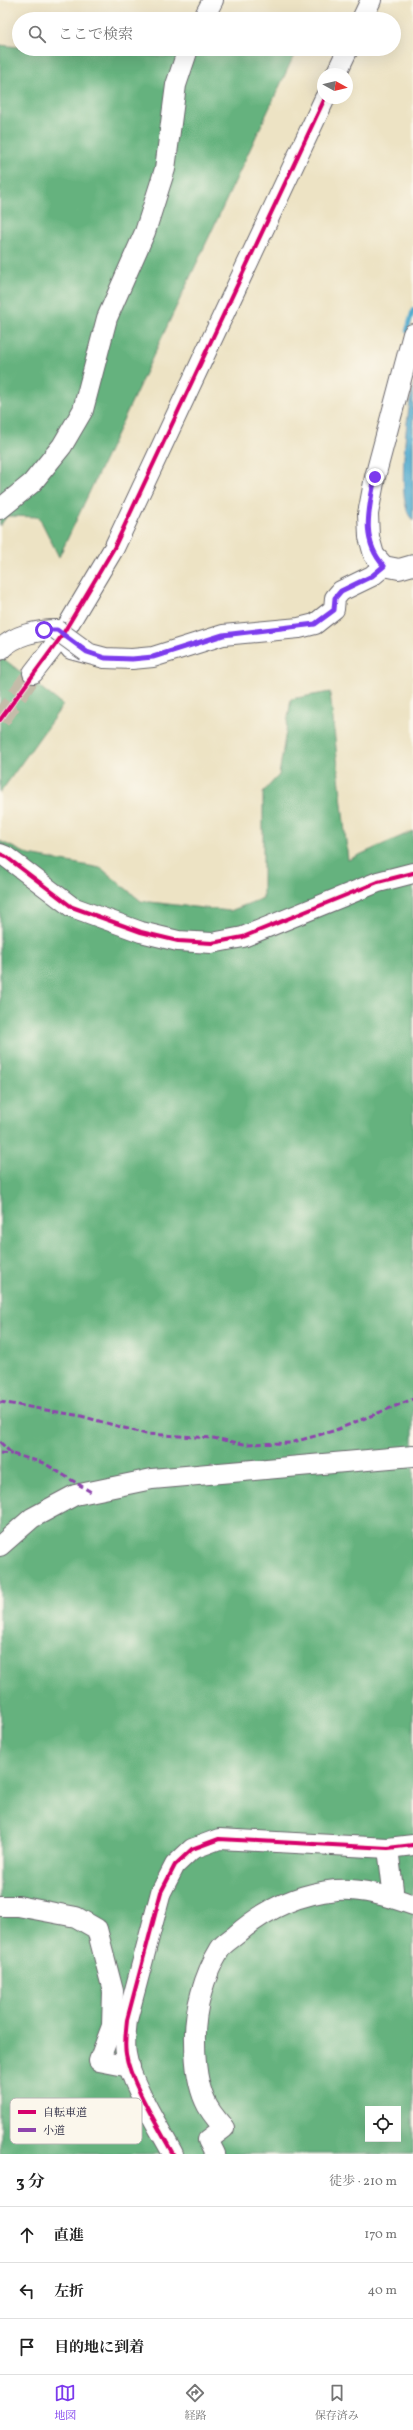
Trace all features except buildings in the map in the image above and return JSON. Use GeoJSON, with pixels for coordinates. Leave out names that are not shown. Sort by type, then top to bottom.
{"type":"FeatureCollection","features":[{"type":"Feature","properties":{"kind":"street"},"geometry":{"type":"LineString","coordinates":[[207,12],[213,0]]}},
{"type":"Feature","properties":{"kind":"street"},"geometry":{"type":"LineString","coordinates":[[365,12],[371,0]]}},
{"type":"Feature","properties":{"kind":"street"},"geometry":{"type":"LineString","coordinates":[[0,509],[32,483],[62,446],[83,410],[107,318],[145,232],[165,169],[176,85],[186,56]]}},
{"type":"Feature","properties":{"kind":"street"},"geometry":{"type":"LineString","coordinates":[[339,68],[345,56]]}},
{"type":"Feature","properties":{"kind":"street"},"geometry":{"type":"LineString","coordinates":[[33,674],[61,637],[114,548],[322,104]]}},
{"type":"Feature","properties":{"kind":"street"},"geometry":{"type":"LineString","coordinates":[[413,334],[375,477],[368,514],[369,537],[374,555],[384,566],[399,569],[413,565]]}},
{"type":"Feature","properties":{"kind":"street"},"geometry":{"type":"LineString","coordinates":[[51,650],[63,648],[87,652],[105,658],[132,659],[153,657],[223,635],[315,624],[334,610],[335,598],[341,591],[372,576],[384,566]]}},
{"type":"Feature","properties":{"kind":"street"},"geometry":{"type":"LineString","coordinates":[[0,650],[9,641],[31,633],[57,630],[87,652]]}},
{"type":"Feature","properties":{"kind":"street"},"geometry":{"type":"LineString","coordinates":[[0,854],[5,856],[72,907],[141,932],[178,941],[212,943],[243,937],[378,882],[413,873]]}},
{"type":"Feature","properties":{"kind":"street"},"geometry":{"type":"LineString","coordinates":[[0,1546],[32,1518],[75,1495],[152,1480],[413,1456]]}},
{"type":"Feature","properties":{"kind":"street"},"geometry":{"type":"LineString","coordinates":[[173,2154],[130,2067],[126,2055],[127,2020],[161,1892],[175,1865],[192,1849],[219,1839],[388,1848],[413,1845]]}},
{"type":"Feature","properties":{"kind":"street"},"geometry":{"type":"LineString","coordinates":[[388,1848],[390,1853],[393,1890],[403,1897]]}},
{"type":"Feature","properties":{"kind":"street"},"geometry":{"type":"LineString","coordinates":[[215,2154],[208,2140],[224,2128],[205,2101],[195,2059],[194,2024],[207,1979],[220,1948],[256,1919],[278,1906],[306,1896],[337,1890],[403,1897]]}},
{"type":"Feature","properties":{"kind":"street"},"geometry":{"type":"LineString","coordinates":[[0,1906],[18,1906],[76,1917],[97,1928],[113,1991],[112,2026],[99,2061],[130,2067]]}},
{"type":"Feature","properties":{"kind":"green space"},"geometry":{"type":"Polygon","coordinates":[[[0,45],[12,46],[12,56],[294,56],[59,557],[39,517],[7,516],[0,526],[0,45]]]}},
{"type":"Feature","properties":{"kind":"green space"},"geometry":{"type":"Polygon","coordinates":[[[0,656],[63,705],[0,793],[0,656]]]}},
{"type":"Feature","properties":{"kind":"green space"},"geometry":{"type":"Polygon","coordinates":[[[330,692],[348,860],[413,831],[413,2154],[0,2154],[0,841],[29,855],[101,868],[141,901],[230,911],[263,898],[263,792],[279,775],[291,699],[330,692]]]}},
{"type":"Feature","properties":{"kind":"water"},"geometry":{"type":"Polygon","coordinates":[[[413,385],[413,520],[407,511],[404,497],[403,477],[408,414],[413,385]]]}},
{"type":"Feature","properties":{"kind":"waterway"},"geometry":{"type":"LineString","coordinates":[[407,331],[413,310]]}},
{"type":"Feature","properties":{"kind":"tunnel"},"geometry":{"type":"LineString","coordinates":[[0,720],[33,673]]}},
{"type":"Feature","properties":{"kind":"marked path"},"geometry":{"type":"LineString","coordinates":[[0,1402],[81,1416],[146,1434],[213,1438],[244,1444],[290,1443],[333,1431],[413,1399]]}},
{"type":"Feature","properties":{"kind":"marked path"},"geometry":{"type":"LineString","coordinates":[[0,1442],[12,1454],[44,1463],[91,1492]]}},
{"type":"Feature","properties":{"kind":"marked path"},"geometry":{"type":"LineString","coordinates":[[0,1453],[12,1454]]}},
{"type":"Feature","properties":{"kind":"cycle path"},"geometry":{"type":"LineString","coordinates":[[0,720],[61,637],[114,548],[322,104]]}},
{"type":"Feature","properties":{"kind":"cycle path"},"geometry":{"type":"LineString","coordinates":[[0,854],[5,856],[72,907],[141,932],[178,941],[212,943],[243,937],[378,882],[413,873]]}},
{"type":"Feature","properties":{"kind":"cycle path"},"geometry":{"type":"LineString","coordinates":[[173,2154],[133,2078],[125,2050],[125,2041],[127,2020],[161,1892],[175,1865],[192,1849],[219,1839],[388,1848],[413,1845]]}},
{"type":"Feature","properties":{"kind":"route"},"geometry":{"type":"LineString","coordinates":[[44,630],[57,630],[87,652],[105,658],[132,659],[153,657],[223,635],[299,628],[315,624],[324,619],[334,610],[335,598],[341,591],[372,576],[384,566],[374,555],[369,537],[368,514],[375,477]]}}]}
